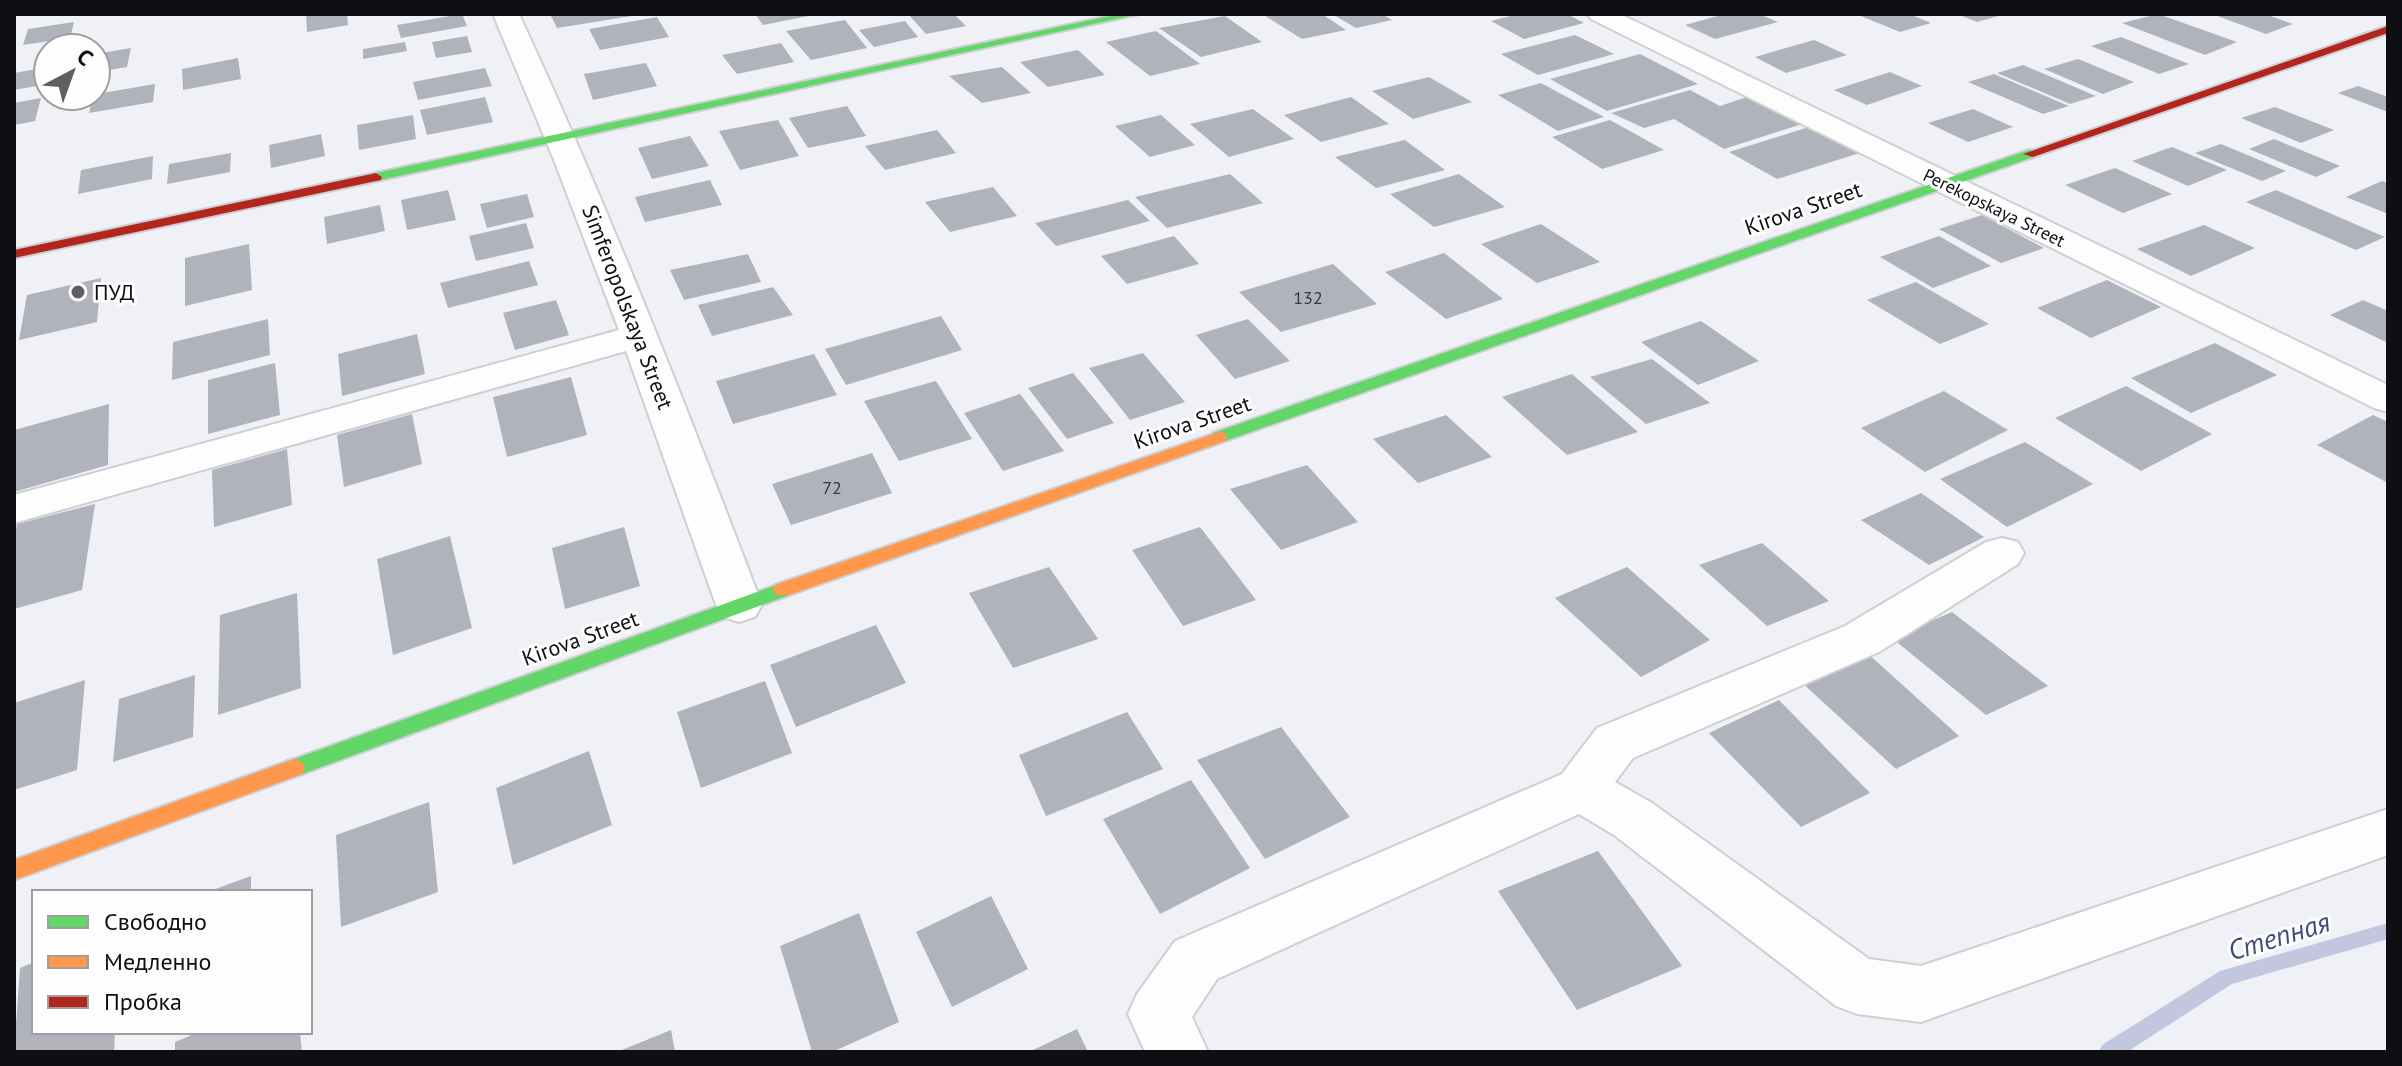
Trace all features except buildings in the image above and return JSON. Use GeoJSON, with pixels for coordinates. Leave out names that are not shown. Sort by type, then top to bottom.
{"type":"FeatureCollection","features":[{"type":"Feature","properties":{"kind":"street","name":"Simferopolskaya Street"},"geometry":{"type":"LineString","coordinates":[[506,14],[562,137],[640,336],[739,605]]}},
{"type":"Feature","properties":{"kind":"street"},"geometry":{"type":"LineString","coordinates":[[14,254],[1134,14]]}},
{"type":"Feature","properties":{"kind":"street","name":"Perekopskaya Street"},"geometry":{"type":"LineString","coordinates":[[1600,14],[2388,400]]}},
{"type":"Feature","properties":{"kind":"street","name":"Kirova Street"},"geometry":{"type":"LineString","coordinates":[[14,870],[739,605],[2388,29]]}},
{"type":"Feature","properties":{"kind":"street"},"geometry":{"type":"LineString","coordinates":[[14,509],[640,336]]}},
{"type":"Feature","properties":{"kind":"street"},"geometry":{"type":"LineString","coordinates":[[1177,1052],[1159,1014],[1196,960],[1581,789],[1615,743],[1862,639],[2002,553]]}},
{"type":"Feature","properties":{"kind":"street"},"geometry":{"type":"LineString","coordinates":[[1581,789],[1633,819],[1857,986],[1921,994],[2388,832]]}},
{"type":"Feature","properties":{"kind":"waterway","name":"Степная"},"geometry":{"type":"LineString","coordinates":[[2109,1052],[2227,977],[2388,931]]}},
{"type":"Feature","properties":{"kind":"traffic: fast"},"geometry":{"type":"LineString","coordinates":[[376,177],[1134,14]]}},
{"type":"Feature","properties":{"kind":"traffic: fast"},"geometry":{"type":"LineString","coordinates":[[1219,437],[2029,154]]}},
{"type":"Feature","properties":{"kind":"traffic: fast"},"geometry":{"type":"LineString","coordinates":[[294,768],[782,590]]}},
{"type":"Feature","properties":{"kind":"traffic: slow"},"geometry":{"type":"LineString","coordinates":[[782,590],[1219,437]]}},
{"type":"Feature","properties":{"kind":"traffic: slow"},"geometry":{"type":"LineString","coordinates":[[14,870],[294,768]]}},
{"type":"Feature","properties":{"kind":"traffic: jam"},"geometry":{"type":"LineString","coordinates":[[2029,154],[2388,29]]}},
{"type":"Feature","properties":{"kind":"traffic: jam"},"geometry":{"type":"LineString","coordinates":[[14,254],[376,177]]}},
{"type":"Feature","properties":{"kind":"place","name":"ПУД"},"geometry":{"type":"Point","coordinates":[78,292]}}]}
